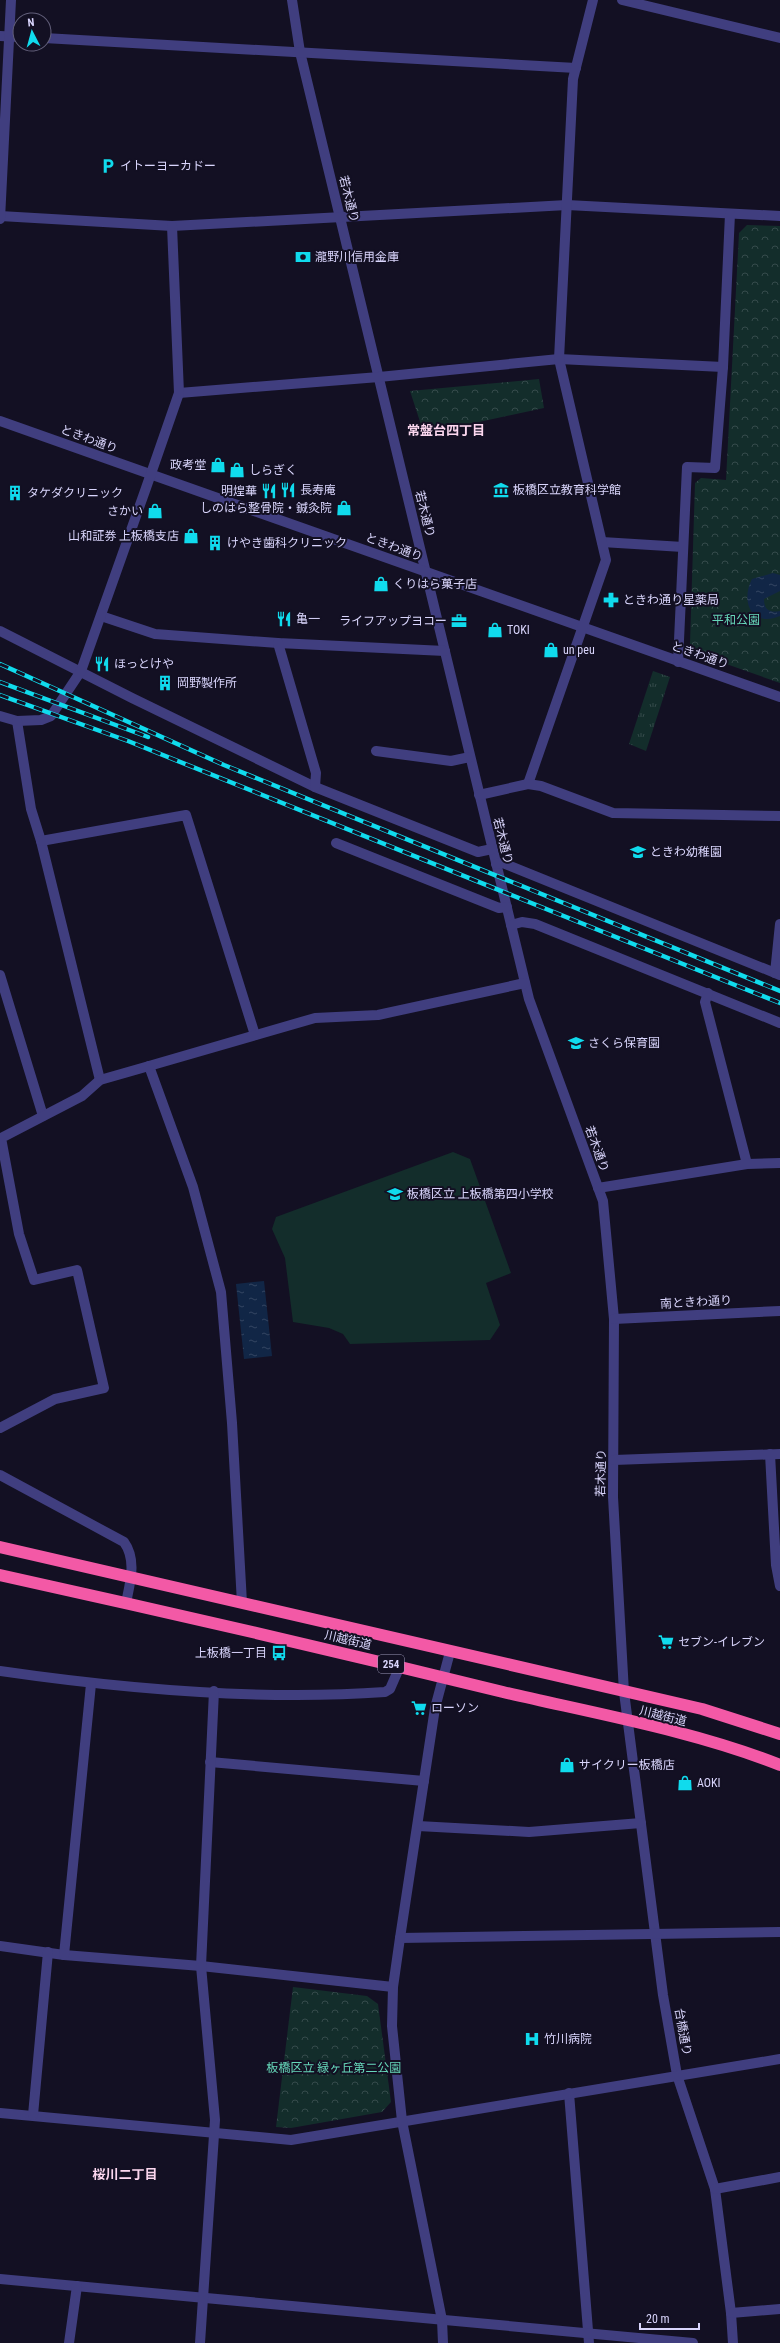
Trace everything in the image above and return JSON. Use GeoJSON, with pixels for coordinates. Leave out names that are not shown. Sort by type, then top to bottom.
{"type":"FeatureCollection","features":[{"type":"Feature","properties":{"kind":"highway","name":"川越街道"},"geometry":{"type":"LineString","coordinates":[[0,1547],[702,1709],[779,1731]]}},
{"type":"Feature","properties":{"kind":"highway","name":"川越街道"},"geometry":{"type":"LineString","coordinates":[[0,1575],[400,1666],[628,1721],[702,1740],[780,1765]]}},
{"type":"Feature","properties":{"kind":"street"},"geometry":{"type":"LineString","coordinates":[[11,0],[5,36],[0,217],[172,226],[567,205],[780,216]]}},
{"type":"Feature","properties":{"kind":"street","name":"若木通り"},"geometry":{"type":"LineString","coordinates":[[292,0],[300,52],[445,651],[478,795],[525,983],[543,1040],[603,1202],[614,1319],[613,1497],[624,1692],[628,1721]]}},
{"type":"Feature","properties":{"kind":"street"},"geometry":{"type":"LineString","coordinates":[[528,784],[584,628],[606,560],[559,359],[573,79],[593,0]]}},
{"type":"Feature","properties":{"kind":"street"},"geometry":{"type":"LineString","coordinates":[[622,0],[780,38]]}},
{"type":"Feature","properties":{"kind":"street"},"geometry":{"type":"LineString","coordinates":[[52,38],[576,68]]}},
{"type":"Feature","properties":{"kind":"street"},"geometry":{"type":"LineString","coordinates":[[678,662],[687,467],[715,468],[723,367],[730,214]]}},
{"type":"Feature","properties":{"kind":"street"},"geometry":{"type":"LineString","coordinates":[[0,716],[17,721],[41,720],[51,716],[81,671],[151,475],[179,393],[172,226]]}},
{"type":"Feature","properties":{"kind":"street"},"geometry":{"type":"LineString","coordinates":[[179,393],[379,377],[559,359],[723,367]]}},
{"type":"Feature","properties":{"kind":"street","name":"ときわ通り"},"geometry":{"type":"LineString","coordinates":[[0,421],[780,697]]}},
{"type":"Feature","properties":{"kind":"street"},"geometry":{"type":"LineString","coordinates":[[602,542],[684,547]]}},
{"type":"Feature","properties":{"kind":"street"},"geometry":{"type":"LineString","coordinates":[[101,616],[155,634],[278,643],[445,651]]}},
{"type":"Feature","properties":{"kind":"street"},"geometry":{"type":"LineString","coordinates":[[0,631],[132,698],[315,786],[478,852],[492,849]]}},
{"type":"Feature","properties":{"kind":"street"},"geometry":{"type":"LineString","coordinates":[[278,643],[316,772],[315,786]]}},
{"type":"Feature","properties":{"kind":"street"},"geometry":{"type":"LineString","coordinates":[[17,721],[31,809],[41,841],[100,1080]]}},
{"type":"Feature","properties":{"kind":"street"},"geometry":{"type":"LineString","coordinates":[[376,751],[451,761],[470,757]]}},
{"type":"Feature","properties":{"kind":"street"},"geometry":{"type":"LineString","coordinates":[[478,795],[528,784],[541,786],[613,813],[780,816]]}},
{"type":"Feature","properties":{"kind":"street"},"geometry":{"type":"LineString","coordinates":[[41,841],[186,815],[255,1035]]}},
{"type":"Feature","properties":{"kind":"street"},"geometry":{"type":"LineString","coordinates":[[336,843],[499,908],[506,907]]}},
{"type":"Feature","properties":{"kind":"street"},"geometry":{"type":"LineString","coordinates":[[496,864],[503,863],[778,974],[780,924]]}},
{"type":"Feature","properties":{"kind":"street"},"geometry":{"type":"LineString","coordinates":[[511,925],[522,922],[535,924],[780,1023]]}},
{"type":"Feature","properties":{"kind":"street"},"geometry":{"type":"LineString","coordinates":[[0,975],[43,1116]]}},
{"type":"Feature","properties":{"kind":"street"},"geometry":{"type":"LineString","coordinates":[[0,1428],[55,1399],[104,1388],[77,1270],[34,1280],[19,1234],[1,1138],[82,1096],[100,1080],[315,1018],[378,1015],[525,983]]}},
{"type":"Feature","properties":{"kind":"street"},"geometry":{"type":"LineString","coordinates":[[708,993],[705,1002],[747,1164]]}},
{"type":"Feature","properties":{"kind":"street"},"geometry":{"type":"LineString","coordinates":[[150,1066],[193,1187],[221,1292],[232,1423],[242,1603]]}},
{"type":"Feature","properties":{"kind":"street"},"geometry":{"type":"LineString","coordinates":[[598,1188],[747,1164],[780,1163]]}},
{"type":"Feature","properties":{"kind":"street","name":"南ときわ通り"},"geometry":{"type":"LineString","coordinates":[[614,1319],[780,1311]]}},
{"type":"Feature","properties":{"kind":"street"},"geometry":{"type":"LineString","coordinates":[[614,1460],[775,1454],[776,1565],[780,1586]]}},
{"type":"Feature","properties":{"kind":"street"},"geometry":{"type":"LineString","coordinates":[[0,1475],[124,1542],[129,1548],[132,1578],[126,1603]]}},
{"type":"Feature","properties":{"kind":"street"},"geometry":{"type":"LineString","coordinates":[[444,2343],[442,2320],[402,2121],[392,2026],[393,1987],[435,1708],[450,1652]]}},
{"type":"Feature","properties":{"kind":"street"},"geometry":{"type":"LineString","coordinates":[[0,1672],[91,1684],[320,1695],[385,1692],[390,1689],[400,1666]]}},
{"type":"Feature","properties":{"kind":"street"},"geometry":{"type":"LineString","coordinates":[[64,1955],[91,1684]]}},
{"type":"Feature","properties":{"kind":"street"},"geometry":{"type":"LineString","coordinates":[[200,2343],[215,2120],[201,1966],[214,1691]]}},
{"type":"Feature","properties":{"kind":"street","name":"台橋通り"},"geometry":{"type":"LineString","coordinates":[[628,1721],[654,1934],[677,2075],[715,2189],[731,2313],[733,2343]]}},
{"type":"Feature","properties":{"kind":"street"},"geometry":{"type":"LineString","coordinates":[[210,1762],[424,1781]]}},
{"type":"Feature","properties":{"kind":"street"},"geometry":{"type":"LineString","coordinates":[[418,1826],[530,1832],[641,1823]]}},
{"type":"Feature","properties":{"kind":"street"},"geometry":{"type":"LineString","coordinates":[[400,1938],[780,1932]]}},
{"type":"Feature","properties":{"kind":"street"},"geometry":{"type":"LineString","coordinates":[[0,1946],[64,1955],[201,1966],[393,1987]]}},
{"type":"Feature","properties":{"kind":"street"},"geometry":{"type":"LineString","coordinates":[[33,2115],[48,1952]]}},
{"type":"Feature","properties":{"kind":"street"},"geometry":{"type":"LineString","coordinates":[[0,2114],[33,2115],[291,2140],[780,2059]]}},
{"type":"Feature","properties":{"kind":"street"},"geometry":{"type":"LineString","coordinates":[[569,2093],[588,2338]]}},
{"type":"Feature","properties":{"kind":"street"},"geometry":{"type":"LineString","coordinates":[[715,2189],[780,2177]]}},
{"type":"Feature","properties":{"kind":"street"},"geometry":{"type":"LineString","coordinates":[[0,2279],[442,2320],[588,2338],[693,2343]]}},
{"type":"Feature","properties":{"kind":"street"},"geometry":{"type":"LineString","coordinates":[[69,2343],[77,2286]]}},
{"type":"Feature","properties":{"kind":"street"},"geometry":{"type":"LineString","coordinates":[[731,2313],[780,2309]]}},
{"type":"Feature","properties":{"kind":"green space","name":"平和公園"},"geometry":{"type":"Polygon","coordinates":[[[747,225],[780,226],[780,683],[695,653],[690,644],[695,483],[701,478],[726,480],[739,233],[747,225]]]}},
{"type":"Feature","properties":{"kind":"green space"},"geometry":{"type":"Polygon","coordinates":[[[539,379],[544,408],[424,434],[410,391],[539,379]]]}},
{"type":"Feature","properties":{"kind":"green space"},"geometry":{"type":"Polygon","coordinates":[[[653,671],[670,677],[646,751],[629,744],[653,671]]]}},
{"type":"Feature","properties":{"kind":"green space"},"geometry":{"type":"Polygon","coordinates":[[[453,1152],[470,1159],[511,1273],[486,1283],[500,1325],[490,1340],[350,1344],[343,1334],[329,1328],[293,1322],[285,1258],[272,1229],[276,1217],[453,1152]]]}},
{"type":"Feature","properties":{"kind":"green space","name":"板橋区立 緑ヶ丘第二公園"},"geometry":{"type":"Polygon","coordinates":[[[293,1987],[367,1996],[378,2004],[391,2102],[382,2112],[291,2128],[276,2127],[293,1987]]]}},
{"type":"Feature","properties":{"kind":"water"},"geometry":{"type":"Polygon","coordinates":[[[773,573],[780,575],[780,591],[764,599],[764,603],[768,610],[773,612],[780,611],[780,616],[770,619],[762,619],[751,611],[747,596],[752,579],[773,573]]]}},
{"type":"Feature","properties":{"kind":"water"},"geometry":{"type":"Polygon","coordinates":[[[264,1281],[272,1356],[244,1359],[236,1284],[264,1281]]]}},
{"type":"Feature","properties":{"kind":"railway"},"geometry":{"type":"LineString","coordinates":[[0,664],[224,765],[780,991]]}},
{"type":"Feature","properties":{"kind":"railway"},"geometry":{"type":"LineString","coordinates":[[0,682],[148,737]]}},
{"type":"Feature","properties":{"kind":"railway"},"geometry":{"type":"LineString","coordinates":[[0,695],[128,741],[780,1003]]}},
{"type":"Feature","properties":{"kind":"place","name":"イトーヨーカドー"},"geometry":{"type":"Point","coordinates":[108,166]}},
{"type":"Feature","properties":{"kind":"place","name":"瀧野川信用金庫"},"geometry":{"type":"Point","coordinates":[303,257]}},
{"type":"Feature","properties":{"kind":"place","name":"政考堂"},"geometry":{"type":"Point","coordinates":[218,465]}},
{"type":"Feature","properties":{"kind":"place","name":"しらぎく"},"geometry":{"type":"Point","coordinates":[237,470]}},
{"type":"Feature","properties":{"kind":"place","name":"長寿庵"},"geometry":{"type":"Point","coordinates":[288,490]}},
{"type":"Feature","properties":{"kind":"place","name":"板橋区立教育科学館"},"geometry":{"type":"Point","coordinates":[501,490]}},
{"type":"Feature","properties":{"kind":"place","name":"明煌華"},"geometry":{"type":"Point","coordinates":[269,491]}},
{"type":"Feature","properties":{"kind":"place","name":"タケダクリニック"},"geometry":{"type":"Point","coordinates":[15,493]}},
{"type":"Feature","properties":{"kind":"place","name":"しのはら整骨院・鍼灸院"},"geometry":{"type":"Point","coordinates":[344,508]}},
{"type":"Feature","properties":{"kind":"place","name":"さかい"},"geometry":{"type":"Point","coordinates":[155,511]}},
{"type":"Feature","properties":{"kind":"place","name":"山和証券 上板橋支店"},"geometry":{"type":"Point","coordinates":[191,536]}},
{"type":"Feature","properties":{"kind":"place","name":"けやき歯科クリニック"},"geometry":{"type":"Point","coordinates":[215,543]}},
{"type":"Feature","properties":{"kind":"place","name":"くりはら菓子店"},"geometry":{"type":"Point","coordinates":[381,584]}},
{"type":"Feature","properties":{"kind":"place","name":"ときわ通り星薬局"},"geometry":{"type":"Point","coordinates":[611,600]}},
{"type":"Feature","properties":{"kind":"place","name":"亀一"},"geometry":{"type":"Point","coordinates":[284,619]}},
{"type":"Feature","properties":{"kind":"place","name":"ライフアップヨコー"},"geometry":{"type":"Point","coordinates":[459,621]}},
{"type":"Feature","properties":{"kind":"place","name":"TOKI"},"geometry":{"type":"Point","coordinates":[495,630]}},
{"type":"Feature","properties":{"kind":"place","name":"un peu"},"geometry":{"type":"Point","coordinates":[551,650]}},
{"type":"Feature","properties":{"kind":"place","name":"ほっとけや"},"geometry":{"type":"Point","coordinates":[102,664]}},
{"type":"Feature","properties":{"kind":"place","name":"岡野製作所"},"geometry":{"type":"Point","coordinates":[165,683]}},
{"type":"Feature","properties":{"kind":"place","name":"ときわ幼稚園"},"geometry":{"type":"Point","coordinates":[638,852]}},
{"type":"Feature","properties":{"kind":"place","name":"さくら保育園"},"geometry":{"type":"Point","coordinates":[576,1043]}},
{"type":"Feature","properties":{"kind":"place","name":"板橋区立 上板橋第四小学校"},"geometry":{"type":"Point","coordinates":[395,1194]}},
{"type":"Feature","properties":{"kind":"place","name":"セブン-イレブン"},"geometry":{"type":"Point","coordinates":[666,1642]}},
{"type":"Feature","properties":{"kind":"place","name":"上板橋一丁目"},"geometry":{"type":"Point","coordinates":[279,1653]}},
{"type":"Feature","properties":{"kind":"place","name":"ローソン"},"geometry":{"type":"Point","coordinates":[419,1708]}},
{"type":"Feature","properties":{"kind":"place","name":"サイクリー板橋店"},"geometry":{"type":"Point","coordinates":[567,1765]}},
{"type":"Feature","properties":{"kind":"place","name":"AOKI"},"geometry":{"type":"Point","coordinates":[685,1783]}},
{"type":"Feature","properties":{"kind":"place","name":"竹川病院"},"geometry":{"type":"Point","coordinates":[532,2039]}},
{"type":"Feature","properties":{"kind":"district","name":"常盤台四丁目"},"geometry":{"type":"Point","coordinates":[446,430]}},
{"type":"Feature","properties":{"kind":"district","name":"桜川二丁目"},"geometry":{"type":"Point","coordinates":[125,2174]}}]}
